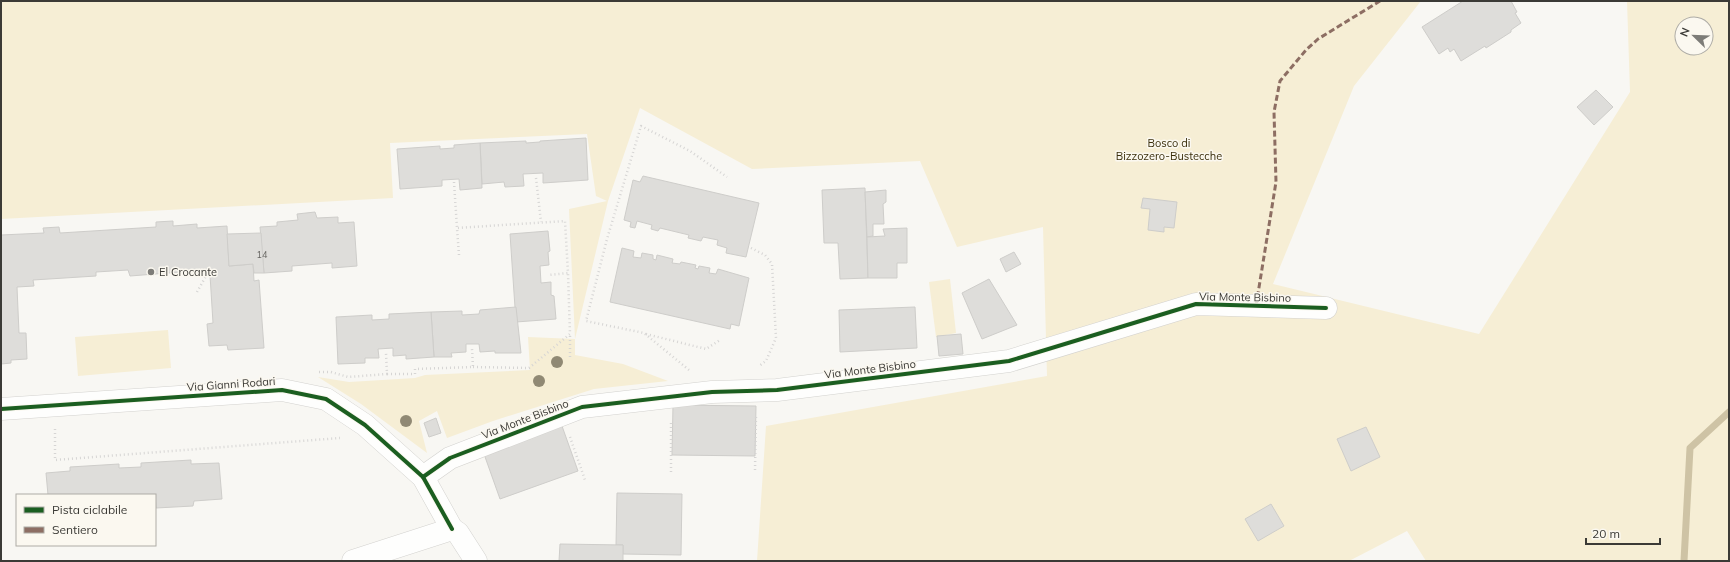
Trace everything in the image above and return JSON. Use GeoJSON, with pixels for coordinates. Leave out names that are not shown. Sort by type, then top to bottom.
{"type":"FeatureCollection","features":[{"type":"Feature","properties":{"kind":"street","name":"Via Monte Bisbino"},"geometry":{"type":"LineString","coordinates":[[423,477],[450,458],[582,407],[672,398],[712,392],[757,392],[1008,361],[1196,304],[1326,308]]}},
{"type":"Feature","properties":{"kind":"street","name":"Via Gianni Rodari"},"geometry":{"type":"LineString","coordinates":[[1,409],[282,390],[326,399],[365,425],[423,477],[452,529],[458,533],[476,561]]}},
{"type":"Feature","properties":{"kind":"street"},"geometry":{"type":"LineString","coordinates":[[353,561],[452,529]]}},
{"type":"Feature","properties":{"kind":"path"},"geometry":{"type":"LineString","coordinates":[[720,340],[706,349],[586,321],[607,239],[641,126],[690,151],[727,177]]}},
{"type":"Feature","properties":{"kind":"path"},"geometry":{"type":"LineString","coordinates":[[536,178],[541,221]]}},
{"type":"Feature","properties":{"kind":"path"},"geometry":{"type":"LineString","coordinates":[[454,182],[458,255]]}},
{"type":"Feature","properties":{"kind":"path"},"geometry":{"type":"LineString","coordinates":[[457,228],[541,221],[565,221],[570,357]]}},
{"type":"Feature","properties":{"kind":"path"},"geometry":{"type":"LineString","coordinates":[[751,248],[765,255],[772,264],[776,338],[766,360],[754,369]]}},
{"type":"Feature","properties":{"kind":"path"},"geometry":{"type":"LineString","coordinates":[[550,275],[568,273]]}},
{"type":"Feature","properties":{"kind":"path"},"geometry":{"type":"LineString","coordinates":[[197,292],[206,276]]}},
{"type":"Feature","properties":{"kind":"path"},"geometry":{"type":"LineString","coordinates":[[312,372],[332,372],[348,377],[387,374],[415,374],[415,369],[473,367],[529,368],[570,334]]}},
{"type":"Feature","properties":{"kind":"path"},"geometry":{"type":"LineString","coordinates":[[644,334],[693,373],[702,372],[710,377],[712,392]]}},
{"type":"Feature","properties":{"kind":"path"},"geometry":{"type":"LineString","coordinates":[[472,349],[473,367]]}},
{"type":"Feature","properties":{"kind":"path"},"geometry":{"type":"LineString","coordinates":[[386,353],[387,374]]}},
{"type":"Feature","properties":{"kind":"path"},"geometry":{"type":"LineString","coordinates":[[755,470],[757,392]]}},
{"type":"Feature","properties":{"kind":"path"},"geometry":{"type":"LineString","coordinates":[[671,472],[672,398]]}},
{"type":"Feature","properties":{"kind":"path"},"geometry":{"type":"LineString","coordinates":[[55,406],[56,460],[345,437],[365,425]]}},
{"type":"Feature","properties":{"kind":"path"},"geometry":{"type":"LineString","coordinates":[[561,415],[586,480]]}},
{"type":"Feature","properties":{"kind":"green space","name":"Bosco di Bizzozero-Bustecche"},"geometry":{"type":"Polygon","coordinates":[[[1,1],[1421,1],[1354,86],[1273,284],[1479,334],[1630,92],[1627,1],[1729,1],[1729,561],[1426,561],[1407,531],[1349,561],[757,561],[766,426],[1047,376],[1043,227],[957,247],[920,161],[752,169],[640,108],[608,201],[575,339],[569,209],[607,201],[596,196],[587,134],[390,143],[393,198],[1,219],[1,1]]]}},
{"type":"Feature","properties":{"kind":"green space"},"geometry":{"type":"Polygon","coordinates":[[[950,279],[956,333],[936,337],[929,282],[950,279]]]}},
{"type":"Feature","properties":{"kind":"green space"},"geometry":{"type":"Polygon","coordinates":[[[168,330],[171,368],[78,376],[75,337],[168,330]]]}},
{"type":"Feature","properties":{"kind":"green space"},"geometry":{"type":"Polygon","coordinates":[[[528,337],[575,339],[575,355],[623,364],[668,381],[594,389],[493,421],[447,438],[437,411],[419,421],[427,453],[361,404],[318,377],[349,382],[415,378],[425,375],[530,370],[528,337]]]}},
{"type":"Feature","properties":{"kind":"building"},"geometry":{"type":"Polygon","coordinates":[[[1463,1],[1511,1],[1517,12],[1515,13],[1521,23],[1511,30],[1511,32],[1486,48],[1485,46],[1461,61],[1454,49],[1450,52],[1448,48],[1439,54],[1422,27],[1463,1]]]}},
{"type":"Feature","properties":{"kind":"building"},"geometry":{"type":"Polygon","coordinates":[[[1596,90],[1613,107],[1594,125],[1577,107],[1596,90]]]}},
{"type":"Feature","properties":{"kind":"building"},"geometry":{"type":"Polygon","coordinates":[[[586,138],[588,180],[543,183],[543,173],[523,174],[524,186],[505,187],[504,182],[482,184],[480,143],[526,141],[526,143],[586,138]]]}},
{"type":"Feature","properties":{"kind":"building"},"geometry":{"type":"Polygon","coordinates":[[[480,143],[482,188],[460,190],[459,179],[442,180],[442,186],[400,189],[397,149],[440,146],[440,149],[454,148],[454,145],[480,143]]]}},
{"type":"Feature","properties":{"kind":"building"},"geometry":{"type":"Polygon","coordinates":[[[643,176],[759,203],[746,257],[726,253],[727,248],[717,245],[718,240],[703,237],[701,241],[688,238],[689,235],[660,228],[658,231],[651,229],[652,225],[637,221],[635,228],[630,227],[631,222],[624,220],[633,180],[640,182],[643,176]]]}},
{"type":"Feature","properties":{"kind":"building"},"geometry":{"type":"Polygon","coordinates":[[[865,188],[868,278],[840,279],[838,243],[824,243],[822,190],[865,188]]]}},
{"type":"Feature","properties":{"kind":"building"},"geometry":{"type":"Polygon","coordinates":[[[886,190],[886,202],[883,204],[884,224],[873,224],[873,236],[867,237],[865,192],[886,190]]]}},
{"type":"Feature","properties":{"kind":"building"},"geometry":{"type":"Polygon","coordinates":[[[1143,198],[1177,202],[1174,228],[1164,227],[1164,232],[1148,230],[1150,209],[1141,208],[1143,198]]]}},
{"type":"Feature","properties":{"kind":"building"},"geometry":{"type":"Polygon","coordinates":[[[315,212],[317,218],[338,217],[338,223],[354,222],[357,266],[332,268],[332,263],[292,266],[292,271],[264,273],[260,227],[277,226],[277,222],[298,220],[297,214],[315,212]]]}},
{"type":"Feature","properties":{"kind":"building"},"geometry":{"type":"Polygon","coordinates":[[[173,221],[173,226],[197,224],[197,228],[227,226],[229,266],[253,264],[254,281],[259,280],[264,348],[228,350],[227,345],[209,346],[207,324],[213,323],[210,275],[194,276],[193,271],[130,276],[128,270],[96,272],[96,276],[33,280],[34,286],[17,287],[19,333],[26,333],[27,359],[11,360],[11,363],[1,364],[1,235],[44,233],[43,228],[59,227],[60,233],[156,227],[156,222],[173,221]]]}},
{"type":"Feature","properties":{"kind":"building"},"geometry":{"type":"Polygon","coordinates":[[[907,228],[907,263],[897,263],[897,278],[868,278],[867,237],[885,236],[883,229],[907,228]]]}},
{"type":"Feature","properties":{"kind":"building"},"geometry":{"type":"Polygon","coordinates":[[[548,231],[550,251],[548,252],[549,265],[540,266],[541,283],[551,282],[551,295],[554,296],[556,319],[516,322],[510,234],[548,231]]]}},
{"type":"Feature","properties":{"kind":"building"},"geometry":{"type":"Polygon","coordinates":[[[261,233],[264,273],[254,273],[253,264],[229,266],[227,234],[261,233]]]}},
{"type":"Feature","properties":{"kind":"building"},"geometry":{"type":"Polygon","coordinates":[[[622,248],[634,251],[633,257],[641,258],[642,253],[653,255],[653,259],[656,260],[657,255],[673,259],[672,263],[680,264],[681,262],[696,265],[695,268],[698,269],[699,266],[710,268],[709,273],[716,274],[718,269],[749,278],[739,326],[731,324],[730,329],[610,302],[622,248]]]}},
{"type":"Feature","properties":{"kind":"building"},"geometry":{"type":"Polygon","coordinates":[[[1014,252],[1021,264],[1006,272],[1000,259],[1014,252]]]}},
{"type":"Feature","properties":{"kind":"building"},"geometry":{"type":"Polygon","coordinates":[[[989,279],[1017,325],[982,339],[962,293],[989,279]]]}},
{"type":"Feature","properties":{"kind":"building"},"geometry":{"type":"Polygon","coordinates":[[[516,307],[521,353],[495,353],[495,351],[480,352],[479,344],[466,344],[466,352],[451,353],[452,357],[434,357],[431,312],[462,311],[462,315],[479,314],[480,310],[516,307]]]}},
{"type":"Feature","properties":{"kind":"building"},"geometry":{"type":"Polygon","coordinates":[[[915,307],[917,348],[840,352],[839,310],[915,307]]]}},
{"type":"Feature","properties":{"kind":"building"},"geometry":{"type":"Polygon","coordinates":[[[431,312],[434,357],[406,359],[406,355],[393,356],[393,348],[378,349],[379,358],[365,358],[365,363],[338,364],[336,317],[372,315],[372,320],[389,319],[389,314],[431,312]]]}},
{"type":"Feature","properties":{"kind":"building"},"geometry":{"type":"Polygon","coordinates":[[[961,334],[963,354],[939,356],[937,336],[961,334]]]}},
{"type":"Feature","properties":{"kind":"building"},"geometry":{"type":"Polygon","coordinates":[[[673,405],[756,406],[755,456],[672,455],[673,405]]]}},
{"type":"Feature","properties":{"kind":"building"},"geometry":{"type":"Polygon","coordinates":[[[436,418],[441,433],[429,437],[424,423],[436,418]]]}},
{"type":"Feature","properties":{"kind":"building"},"geometry":{"type":"Polygon","coordinates":[[[562,426],[578,471],[500,499],[484,454],[562,426]]]}},
{"type":"Feature","properties":{"kind":"building"},"geometry":{"type":"Polygon","coordinates":[[[1366,427],[1380,457],[1351,471],[1337,439],[1366,427]]]}},
{"type":"Feature","properties":{"kind":"building"},"geometry":{"type":"Polygon","coordinates":[[[191,460],[191,464],[219,463],[222,499],[194,501],[193,506],[156,508],[156,494],[48,494],[46,473],[70,471],[70,467],[119,464],[119,468],[141,467],[141,463],[191,460]]]}},
{"type":"Feature","properties":{"kind":"building"},"geometry":{"type":"Polygon","coordinates":[[[617,493],[682,494],[681,555],[623,554],[623,545],[616,545],[617,493]]]}},
{"type":"Feature","properties":{"kind":"building"},"geometry":{"type":"Polygon","coordinates":[[[1271,504],[1284,526],[1258,541],[1245,519],[1271,504]]]}},
{"type":"Feature","properties":{"kind":"building"},"geometry":{"type":"Polygon","coordinates":[[[560,544],[623,545],[623,561],[559,561],[560,544]]]}},
{"type":"Feature","properties":{"kind":"waterway"},"geometry":{"type":"LineString","coordinates":[[1684,561],[1690,448],[1729,412]]}},
{"type":"Feature","properties":{"kind":"marked path"},"geometry":{"type":"LineString","coordinates":[[1256,306],[1276,182],[1274,112],[1280,81],[1306,50],[1318,39],[1380,1]]}},
{"type":"Feature","properties":{"kind":"cycle path"},"geometry":{"type":"LineString","coordinates":[[423,477],[450,458],[582,407],[712,392],[777,390],[1009,361],[1196,304],[1326,308]]}},
{"type":"Feature","properties":{"kind":"cycle path"},"geometry":{"type":"LineString","coordinates":[[1,409],[282,390],[326,399],[365,425],[423,477],[452,529]]}},
{"type":"Feature","properties":{"kind":"place","name":"El Crocante"},"geometry":{"type":"Point","coordinates":[151,272]}}]}
